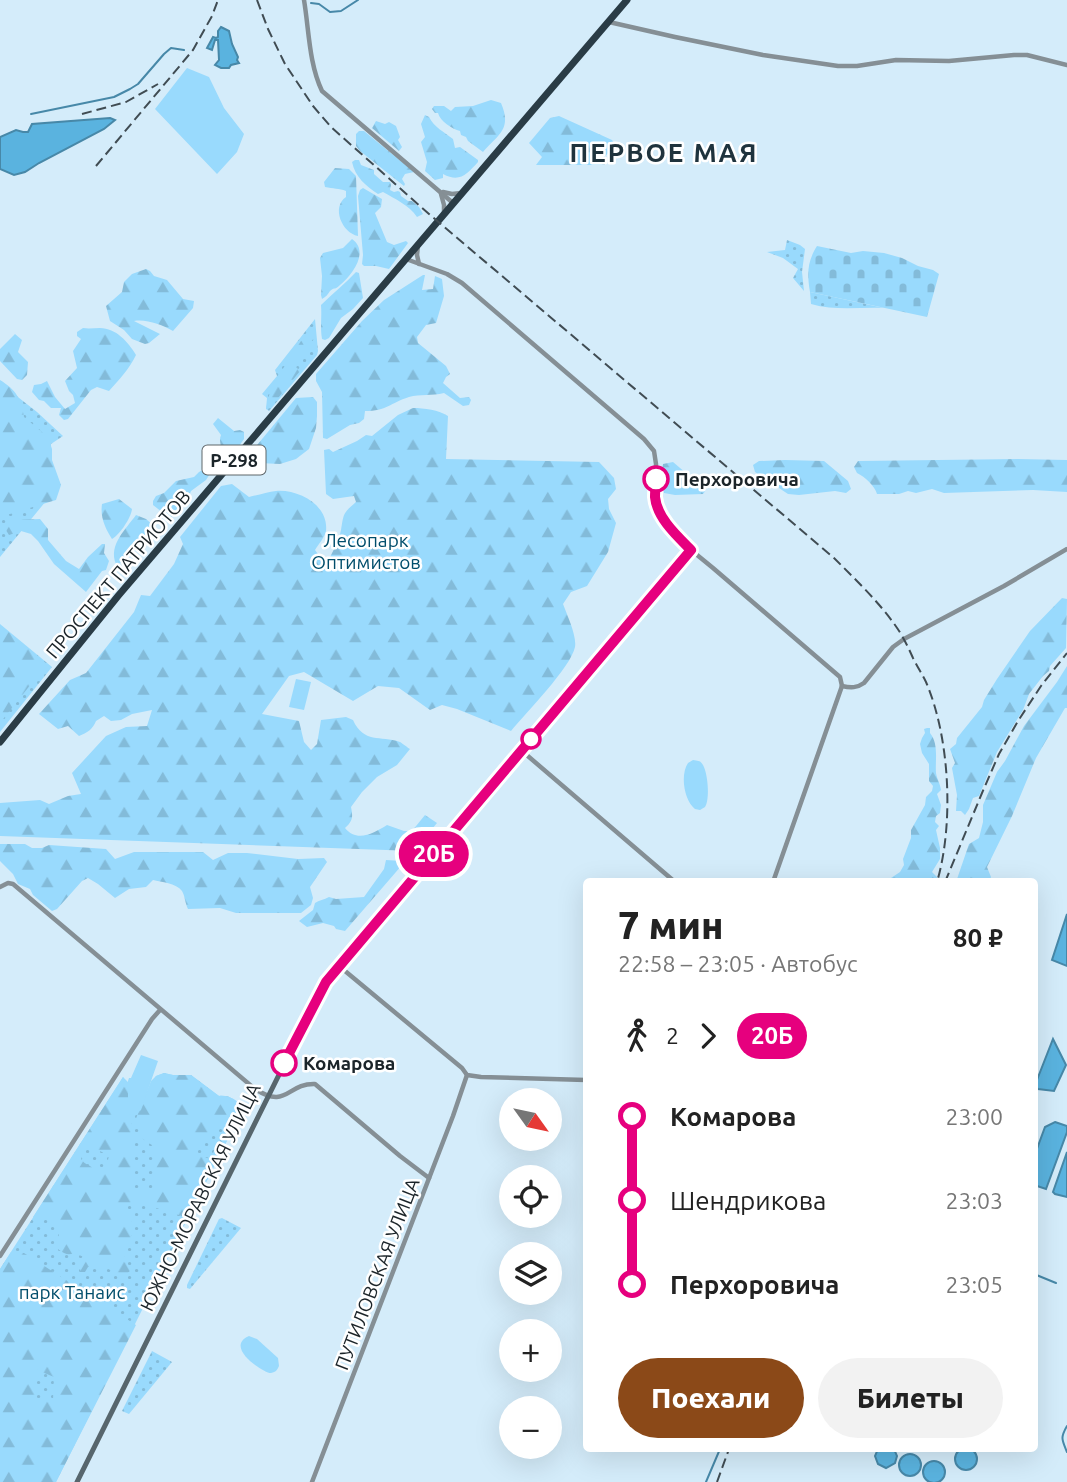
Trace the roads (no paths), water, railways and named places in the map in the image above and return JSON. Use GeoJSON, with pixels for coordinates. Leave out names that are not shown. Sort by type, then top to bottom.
{"type":"FeatureCollection","features":[{"type":"Feature","properties":{"kind":"highway","name":"Р-298"},"geometry":{"type":"LineString","coordinates":[[454,204],[627,0]]}},
{"type":"Feature","properties":{"kind":"highway","name":"ПРОСПЕКТ ПАТРИОТОВ"},"geometry":{"type":"LineString","coordinates":[[0,742],[110,606],[454,204]]}},
{"type":"Feature","properties":{"kind":"main road","name":"ЮЖНО-МОРАВСКАЯ УЛИЦА"},"geometry":{"type":"LineString","coordinates":[[77,1482],[323,986],[691,550]]}},
{"type":"Feature","properties":{"kind":"street"},"geometry":{"type":"LineString","coordinates":[[304,0],[313,64],[322,91],[454,204]]}},
{"type":"Feature","properties":{"kind":"street"},"geometry":{"type":"LineString","coordinates":[[608,22],[763,55],[838,66],[896,60],[949,61],[1014,55],[1027,55],[1067,65]]}},
{"type":"Feature","properties":{"kind":"street"},"geometry":{"type":"LineString","coordinates":[[439,190],[452,194],[463,193]]}},
{"type":"Feature","properties":{"kind":"street"},"geometry":{"type":"LineString","coordinates":[[439,190],[444,216]]}},
{"type":"Feature","properties":{"kind":"street"},"geometry":{"type":"LineString","coordinates":[[418,244],[419,264]]}},
{"type":"Feature","properties":{"kind":"street"},"geometry":{"type":"LineString","coordinates":[[406,259],[447,274],[462,283],[644,439],[654,451],[655,498],[660,512],[677,537],[840,677],[842,686],[774,878]]}},
{"type":"Feature","properties":{"kind":"street"},"geometry":{"type":"LineString","coordinates":[[842,686],[851,688],[864,684],[893,647],[904,639],[1067,549]]}},
{"type":"Feature","properties":{"kind":"street"},"geometry":{"type":"LineString","coordinates":[[522,751],[670,878]]}},
{"type":"Feature","properties":{"kind":"street"},"geometry":{"type":"LineString","coordinates":[[0,887],[13,884],[267,1098],[276,1098],[306,1084],[315,1084],[429,1178]]}},
{"type":"Feature","properties":{"kind":"street"},"geometry":{"type":"LineString","coordinates":[[339,966],[467,1075],[583,1080]]}},
{"type":"Feature","properties":{"kind":"street"},"geometry":{"type":"LineString","coordinates":[[0,1256],[160,1010]]}},
{"type":"Feature","properties":{"kind":"street","name":"ПУТИЛОВСКАЯ УЛИЦА"},"geometry":{"type":"LineString","coordinates":[[312,1482],[467,1075]]}},
{"type":"Feature","properties":{"kind":"waterway"},"geometry":{"type":"LineString","coordinates":[[311,3],[319,4],[330,12],[341,11],[358,0]]}},
{"type":"Feature","properties":{"kind":"waterway"},"geometry":{"type":"LineString","coordinates":[[31,114],[114,97],[138,84],[171,48],[184,50]]}},
{"type":"Feature","properties":{"kind":"waterway"},"geometry":{"type":"LineString","coordinates":[[1038,1276],[1056,1283]]}},
{"type":"Feature","properties":{"kind":"waterway"},"geometry":{"type":"LineString","coordinates":[[1067,1426],[1062,1439],[1067,1452]]}},
{"type":"Feature","properties":{"kind":"waterway"},"geometry":{"type":"LineString","coordinates":[[706,1482],[719,1452]]}},
{"type":"Feature","properties":{"kind":"railway"},"geometry":{"type":"LineString","coordinates":[[96,166],[193,50],[218,0]]}},
{"type":"Feature","properties":{"kind":"railway"},"geometry":{"type":"LineString","coordinates":[[257,0],[285,64],[313,106],[331,127],[429,214],[834,558],[888,616],[903,637],[926,682],[934,704],[945,755],[946,834],[938,878]]}},
{"type":"Feature","properties":{"kind":"railway"},"geometry":{"type":"LineString","coordinates":[[82,114],[126,102],[158,84]]}},
{"type":"Feature","properties":{"kind":"railway"},"geometry":{"type":"LineString","coordinates":[[947,878],[999,754],[1041,686],[1067,653]]}},
{"type":"Feature","properties":{"kind":"railway"},"geometry":{"type":"LineString","coordinates":[[717,1482],[728,1452]]}},
{"type":"Feature","properties":{"kind":"place","name":"Перхоровича"},"geometry":{"type":"Point","coordinates":[656,479]}},
{"type":"Feature","properties":{"kind":"place","name":"Комарова"},"geometry":{"type":"Point","coordinates":[284,1063]}},
{"type":"Feature","properties":{"kind":"district","name":"ПЕРВОЕ МАЯ"},"geometry":{"type":"Point","coordinates":[664,152]}},
{"type":"Feature","properties":{"kind":"park label","name":"Лесопарк Оптимистов"},"geometry":{"type":"Point","coordinates":[366,551]}},
{"type":"Feature","properties":{"kind":"park label","name":"парк Танаис"},"geometry":{"type":"Point","coordinates":[72,1292]}}]}
